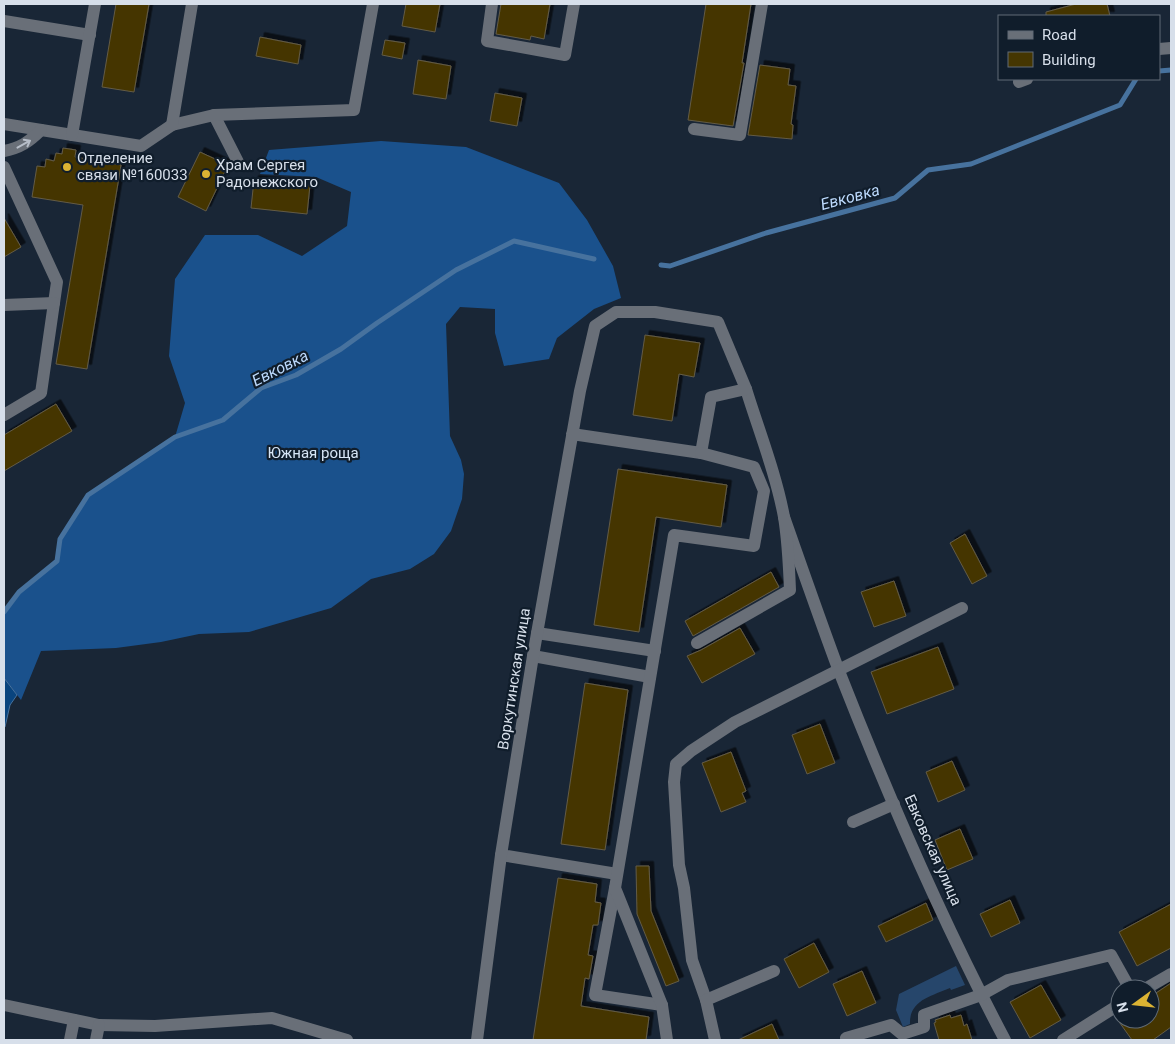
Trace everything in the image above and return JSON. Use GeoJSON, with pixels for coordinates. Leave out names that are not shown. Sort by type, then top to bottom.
{"type":"FeatureCollection","features":[{"type":"Feature","properties":{"kind":"street"},"geometry":{"type":"LineString","coordinates":[[72,135],[95,4]]}},
{"type":"Feature","properties":{"kind":"street"},"geometry":{"type":"LineString","coordinates":[[172,125],[192,4]]}},
{"type":"Feature","properties":{"kind":"street"},"geometry":{"type":"LineString","coordinates":[[4,124],[141,146],[172,125],[214,115],[354,110],[373,4]]}},
{"type":"Feature","properties":{"kind":"street"},"geometry":{"type":"LineString","coordinates":[[492,4],[486,40],[565,55],[574,4]]}},
{"type":"Feature","properties":{"kind":"street"},"geometry":{"type":"LineString","coordinates":[[694,129],[740,135],[762,4]]}},
{"type":"Feature","properties":{"kind":"street"},"geometry":{"type":"LineString","coordinates":[[4,21],[90,36]]}},
{"type":"Feature","properties":{"kind":"street"},"geometry":{"type":"LineString","coordinates":[[214,115],[238,162]]}},
{"type":"Feature","properties":{"kind":"street"},"geometry":{"type":"LineString","coordinates":[[4,151],[15,149],[29,142],[41,130]]}},
{"type":"Feature","properties":{"kind":"street"},"geometry":{"type":"LineString","coordinates":[[4,167],[7,182],[56,282],[41,393],[4,414]]}},
{"type":"Feature","properties":{"kind":"street"},"geometry":{"type":"LineString","coordinates":[[4,305],[54,303]]}},
{"type":"Feature","properties":{"kind":"street","name":"Воркутинская улица"},"geometry":{"type":"LineString","coordinates":[[478,1040],[501,855],[572,434],[595,326],[616,312],[655,312],[718,322],[746,389]]}},
{"type":"Feature","properties":{"kind":"street"},"geometry":{"type":"LineString","coordinates":[[697,643],[790,590],[784,517],[746,389],[711,397],[700,453]]}},
{"type":"Feature","properties":{"kind":"street"},"geometry":{"type":"LineString","coordinates":[[572,434],[700,453],[754,467]]}},
{"type":"Feature","properties":{"kind":"street"},"geometry":{"type":"LineString","coordinates":[[754,467],[767,456]]}},
{"type":"Feature","properties":{"kind":"street"},"geometry":{"type":"LineString","coordinates":[[662,1005],[595,995],[618,874],[674,535],[754,546],[764,490],[754,467]]}},
{"type":"Feature","properties":{"kind":"street","name":"Евковская улица"},"geometry":{"type":"LineString","coordinates":[[784,517],[839,670],[913,851],[981,995],[1005,1040]]}},
{"type":"Feature","properties":{"kind":"street"},"geometry":{"type":"LineString","coordinates":[[715,1040],[706,1000],[692,960],[684,888],[678,865],[674,782],[676,764],[691,751],[735,722],[962,608]]}},
{"type":"Feature","properties":{"kind":"street"},"geometry":{"type":"LineString","coordinates":[[538,633],[655,650]]}},
{"type":"Feature","properties":{"kind":"street"},"geometry":{"type":"LineString","coordinates":[[534,656],[650,677]]}},
{"type":"Feature","properties":{"kind":"street"},"geometry":{"type":"LineString","coordinates":[[853,822],[894,804]]}},
{"type":"Feature","properties":{"kind":"street"},"geometry":{"type":"LineString","coordinates":[[501,855],[618,874]]}},
{"type":"Feature","properties":{"kind":"street"},"geometry":{"type":"LineString","coordinates":[[615,888],[662,1005],[667,1040]]}},
{"type":"Feature","properties":{"kind":"street"},"geometry":{"type":"LineString","coordinates":[[847,1040],[846,1038],[891,1025],[902,1034],[924,1027],[924,1015],[981,995],[1008,980],[1111,955],[1124,979]]}},
{"type":"Feature","properties":{"kind":"street"},"geometry":{"type":"LineString","coordinates":[[706,1000],[774,971]]}},
{"type":"Feature","properties":{"kind":"street"},"geometry":{"type":"LineString","coordinates":[[1160,980],[1171,974]]}},
{"type":"Feature","properties":{"kind":"street"},"geometry":{"type":"LineString","coordinates":[[4,1005],[99,1025],[155,1026],[272,1018],[347,1040]]}},
{"type":"Feature","properties":{"kind":"street"},"geometry":{"type":"LineString","coordinates":[[1063,1040],[1110,1010]]}},
{"type":"Feature","properties":{"kind":"street"},"geometry":{"type":"LineString","coordinates":[[70,1040],[74,1020]]}},
{"type":"Feature","properties":{"kind":"street"},"geometry":{"type":"LineString","coordinates":[[96,1040],[99,1025]]}},
{"type":"Feature","properties":{"kind":"shaded area"},"geometry":{"type":"Polygon","coordinates":[[[4,678],[17,695],[10,705],[5,727],[4,727],[4,678]]]}},
{"type":"Feature","properties":{"kind":"shaded area"},"geometry":{"type":"Polygon","coordinates":[[[956,966],[965,985],[951,990],[950,988],[917,1004],[913,1009],[910,1024],[903,1027],[896,1010],[899,994],[956,966]]]}},
{"type":"Feature","properties":{"kind":"green space","name":"Южная роща"},"geometry":{"type":"Polygon","coordinates":[[[381,141],[466,147],[559,183],[587,220],[613,266],[621,298],[594,309],[557,338],[549,359],[504,366],[495,333],[495,309],[460,307],[446,324],[450,436],[461,460],[464,474],[462,499],[451,531],[434,554],[410,569],[371,579],[331,608],[249,632],[199,634],[161,642],[116,648],[41,651],[21,700],[4,678],[4,612],[19,592],[57,561],[60,539],[88,495],[175,437],[185,403],[169,356],[175,279],[205,235],[258,235],[302,256],[347,226],[351,192],[316,177],[260,174],[269,150],[381,141]]]}},
{"type":"Feature","properties":{"kind":"building"},"geometry":{"type":"Polygon","coordinates":[[[116,4],[149,4],[134,92],[102,87],[116,4]]]}},
{"type":"Feature","properties":{"kind":"building"},"geometry":{"type":"Polygon","coordinates":[[[406,4],[440,4],[435,32],[402,26],[406,4]]]}},
{"type":"Feature","properties":{"kind":"building"},"geometry":{"type":"Polygon","coordinates":[[[501,4],[550,4],[544,39],[531,36],[530,40],[496,34],[501,4]]]}},
{"type":"Feature","properties":{"kind":"building"},"geometry":{"type":"Polygon","coordinates":[[[706,4],[751,4],[742,63],[744,63],[733,126],[688,120],[706,4]]]}},
{"type":"Feature","properties":{"kind":"building"},"geometry":{"type":"Polygon","coordinates":[[[1076,4],[1107,4],[1110,15],[1046,15],[1046,12],[1076,4]]]}},
{"type":"Feature","properties":{"kind":"building"},"geometry":{"type":"Polygon","coordinates":[[[260,37],[301,45],[298,64],[256,56],[260,37]]]}},
{"type":"Feature","properties":{"kind":"building"},"geometry":{"type":"Polygon","coordinates":[[[385,40],[405,43],[402,59],[382,55],[385,40]]]}},
{"type":"Feature","properties":{"kind":"building"},"geometry":{"type":"Polygon","coordinates":[[[418,60],[451,66],[446,99],[413,94],[418,60]]]}},
{"type":"Feature","properties":{"kind":"building"},"geometry":{"type":"Polygon","coordinates":[[[760,65],[790,69],[788,85],[796,86],[791,124],[793,125],[792,139],[748,135],[760,65]]]}},
{"type":"Feature","properties":{"kind":"building"},"geometry":{"type":"Polygon","coordinates":[[[495,93],[522,98],[517,126],[490,121],[495,93]]]}},
{"type":"Feature","properties":{"kind":"building"},"geometry":{"type":"Polygon","coordinates":[[[63,148],[76,150],[75,157],[121,165],[87,369],[56,364],[83,205],[32,197],[37,166],[45,167],[46,159],[54,161],[56,153],[62,154],[63,148]]]}},
{"type":"Feature","properties":{"kind":"building"},"geometry":{"type":"Polygon","coordinates":[[[200,152],[228,165],[206,211],[178,197],[200,152]]]}},
{"type":"Feature","properties":{"kind":"building"},"geometry":{"type":"Polygon","coordinates":[[[254,180],[310,185],[307,214],[251,208],[254,180]]]}},
{"type":"Feature","properties":{"kind":"building"},"geometry":{"type":"Polygon","coordinates":[[[4,218],[21,247],[4,257],[4,218]]]}},
{"type":"Feature","properties":{"kind":"building"},"geometry":{"type":"Polygon","coordinates":[[[645,335],[700,343],[694,377],[679,374],[672,421],[633,415],[645,335]]]}},
{"type":"Feature","properties":{"kind":"building"},"geometry":{"type":"Polygon","coordinates":[[[56,404],[72,431],[4,471],[4,435],[56,404]]]}},
{"type":"Feature","properties":{"kind":"building"},"geometry":{"type":"Polygon","coordinates":[[[618,469],[727,485],[721,527],[656,517],[639,632],[594,625],[618,469]]]}},
{"type":"Feature","properties":{"kind":"building"},"geometry":{"type":"Polygon","coordinates":[[[965,534],[987,576],[972,584],[950,543],[965,534]]]}},
{"type":"Feature","properties":{"kind":"building"},"geometry":{"type":"Polygon","coordinates":[[[771,572],[779,587],[693,636],[685,621],[771,572]]]}},
{"type":"Feature","properties":{"kind":"building"},"geometry":{"type":"Polygon","coordinates":[[[894,581],[906,616],[874,627],[861,592],[894,581]]]}},
{"type":"Feature","properties":{"kind":"building"},"geometry":{"type":"Polygon","coordinates":[[[740,628],[755,654],[702,683],[687,656],[740,628]]]}},
{"type":"Feature","properties":{"kind":"building"},"geometry":{"type":"Polygon","coordinates":[[[938,647],[954,689],[887,714],[871,672],[938,647]]]}},
{"type":"Feature","properties":{"kind":"building"},"geometry":{"type":"Polygon","coordinates":[[[585,683],[628,690],[605,850],[561,844],[585,683]]]}},
{"type":"Feature","properties":{"kind":"building"},"geometry":{"type":"Polygon","coordinates":[[[820,724],[835,763],[807,774],[792,735],[820,724]]]}},
{"type":"Feature","properties":{"kind":"building"},"geometry":{"type":"Polygon","coordinates":[[[731,752],[746,791],[742,793],[746,802],[721,812],[702,763],[731,752]]]}},
{"type":"Feature","properties":{"kind":"building"},"geometry":{"type":"Polygon","coordinates":[[[952,761],[965,790],[938,802],[926,772],[952,761]]]}},
{"type":"Feature","properties":{"kind":"building"},"geometry":{"type":"Polygon","coordinates":[[[960,829],[973,859],[947,870],[935,840],[960,829]]]}},
{"type":"Feature","properties":{"kind":"building"},"geometry":{"type":"Polygon","coordinates":[[[636,866],[649,866],[651,911],[679,981],[666,986],[637,914],[636,866]]]}},
{"type":"Feature","properties":{"kind":"building"},"geometry":{"type":"Polygon","coordinates":[[[558,878],[597,884],[595,902],[601,903],[598,925],[593,925],[588,955],[593,956],[589,979],[585,978],[581,1006],[649,1017],[646,1040],[533,1040],[558,878]]]}},
{"type":"Feature","properties":{"kind":"building"},"geometry":{"type":"Polygon","coordinates":[[[1010,900],[1020,923],[991,937],[980,914],[1010,900]]]}},
{"type":"Feature","properties":{"kind":"building"},"geometry":{"type":"Polygon","coordinates":[[[926,903],[933,920],[886,942],[878,926],[926,903]]]}},
{"type":"Feature","properties":{"kind":"building"},"geometry":{"type":"Polygon","coordinates":[[[1171,904],[1171,948],[1137,966],[1119,932],[1171,904]]]}},
{"type":"Feature","properties":{"kind":"building"},"geometry":{"type":"Polygon","coordinates":[[[814,943],[829,972],[799,988],[784,959],[814,943]]]}},
{"type":"Feature","properties":{"kind":"building"},"geometry":{"type":"Polygon","coordinates":[[[862,971],[876,1003],[847,1016],[833,984],[862,971]]]}},
{"type":"Feature","properties":{"kind":"building"},"geometry":{"type":"Polygon","coordinates":[[[1171,983],[1171,1027],[1153,1040],[1132,1040],[1124,1029],[1160,1029],[1160,990],[1171,983]]]}},
{"type":"Feature","properties":{"kind":"building"},"geometry":{"type":"Polygon","coordinates":[[[1041,985],[1061,1020],[1030,1038],[1010,1002],[1041,985]]]}},
{"type":"Feature","properties":{"kind":"building"},"geometry":{"type":"Polygon","coordinates":[[[950,1015],[951,1018],[961,1015],[964,1026],[967,1024],[972,1040],[939,1040],[934,1023],[936,1022],[935,1020],[950,1015]]]}},
{"type":"Feature","properties":{"kind":"building"},"geometry":{"type":"Polygon","coordinates":[[[772,1024],[779,1040],[738,1040],[772,1024]]]}},
{"type":"Feature","properties":{"kind":"waterway","name":"Евковка"},"geometry":{"type":"LineString","coordinates":[[1160,71],[1171,70]]}},
{"type":"Feature","properties":{"kind":"waterway","name":"Евковка"},"geometry":{"type":"LineString","coordinates":[[661,265],[670,266],[766,233],[895,198],[928,170],[971,164],[1120,105],[1135,80]]}},
{"type":"Feature","properties":{"kind":"waterway","name":"Евковка"},"geometry":{"type":"LineString","coordinates":[[4,612],[19,592],[57,561],[60,539],[88,495],[175,437],[223,420],[261,388],[296,375],[341,349],[456,270],[514,241],[594,259]]}},
{"type":"Feature","properties":{"kind":"place","name":"Отделение связи №160033"},"geometry":{"type":"Point","coordinates":[67,167]}},
{"type":"Feature","properties":{"kind":"place","name":"Храм Сергея Радонежского"},"geometry":{"type":"Point","coordinates":[206,174]}}]}
